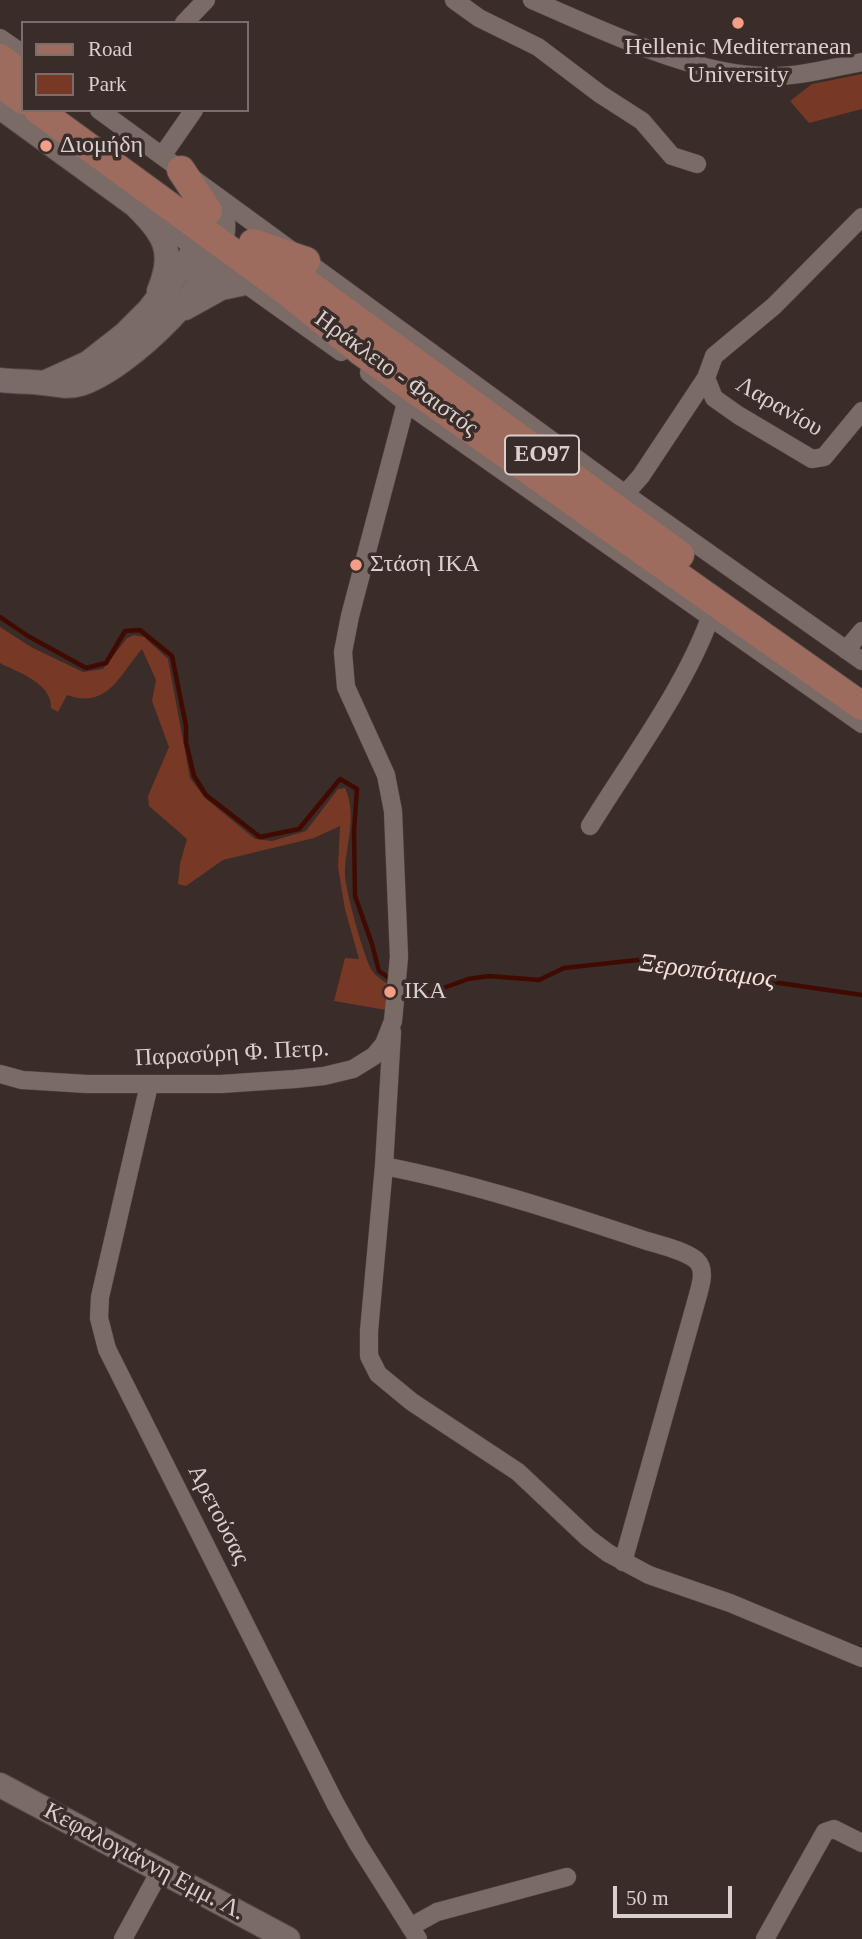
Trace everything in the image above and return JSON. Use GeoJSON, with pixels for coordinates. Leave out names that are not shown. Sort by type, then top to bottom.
{"type":"FeatureCollection","features":[{"type":"Feature","properties":{"kind":"main road"},"geometry":{"type":"LineString","coordinates":[[0,58],[21,74]]}},
{"type":"Feature","properties":{"kind":"main road"},"geometry":{"type":"LineString","coordinates":[[0,83],[21,99]]}},
{"type":"Feature","properties":{"kind":"main road"},"geometry":{"type":"LineString","coordinates":[[0,107],[135,205],[157,228],[167,250],[166,269],[149,310]]}},
{"type":"Feature","properties":{"kind":"main road","name":"Ηράκλειο - Φαιστός"},"geometry":{"type":"LineString","coordinates":[[41,112],[286,291],[360,351],[862,706]]}},
{"type":"Feature","properties":{"kind":"main road","name":"Ηράκλειο - Φαιστός"},"geometry":{"type":"LineString","coordinates":[[73,112],[211,237],[253,243],[676,553],[862,685]]}},
{"type":"Feature","properties":{"kind":"main road"},"geometry":{"type":"LineString","coordinates":[[171,163],[211,237],[245,283]]}},
{"type":"Feature","properties":{"kind":"main road"},"geometry":{"type":"LineString","coordinates":[[135,205],[211,237]]}},
{"type":"Feature","properties":{"kind":"main road"},"geometry":{"type":"LineString","coordinates":[[44,383],[97,357],[125,334],[211,237]]}},
{"type":"Feature","properties":{"kind":"main road"},"geometry":{"type":"LineString","coordinates":[[0,380],[71,386],[102,374],[130,356],[175,313],[201,280],[211,237]]}},
{"type":"Feature","properties":{"kind":"main road"},"geometry":{"type":"LineString","coordinates":[[253,243],[306,261]]}},
{"type":"Feature","properties":{"kind":"main road"},"geometry":{"type":"LineString","coordinates":[[175,313],[221,288],[245,283],[286,291]]}},
{"type":"Feature","properties":{"kind":"main road"},"geometry":{"type":"LineString","coordinates":[[489,443],[515,478]]}},
{"type":"Feature","properties":{"kind":"main road"},"geometry":{"type":"LineString","coordinates":[[633,500],[676,553]]}},
{"type":"Feature","properties":{"kind":"main road","name":"Κεφαλογιάννη Εμμ. Λ."},"geometry":{"type":"LineString","coordinates":[[0,1785],[288,1939]]}},
{"type":"Feature","properties":{"kind":"street"},"geometry":{"type":"LineString","coordinates":[[186,21],[206,0]]}},
{"type":"Feature","properties":{"kind":"street"},"geometry":{"type":"LineString","coordinates":[[454,0],[479,18],[538,47],[600,94],[642,121],[672,156],[696,164]]}},
{"type":"Feature","properties":{"kind":"street"},"geometry":{"type":"LineString","coordinates":[[531,0],[675,58],[732,72],[783,76],[862,62]]}},
{"type":"Feature","properties":{"kind":"street"},"geometry":{"type":"LineString","coordinates":[[0,38],[21,53]]}},
{"type":"Feature","properties":{"kind":"street"},"geometry":{"type":"LineString","coordinates":[[102,112],[633,500],[862,661]]}},
{"type":"Feature","properties":{"kind":"street"},"geometry":{"type":"LineString","coordinates":[[171,163],[193,112]]}},
{"type":"Feature","properties":{"kind":"street"},"geometry":{"type":"LineString","coordinates":[[633,500],[640,476],[706,378],[714,356],[774,306],[862,218]]}},
{"type":"Feature","properties":{"kind":"street"},"geometry":{"type":"LineString","coordinates":[[245,283],[406,402],[862,724]]}},
{"type":"Feature","properties":{"kind":"street","name":"Λαρανίου"},"geometry":{"type":"LineString","coordinates":[[706,378],[714,398],[812,459],[824,457],[861,413]]}},
{"type":"Feature","properties":{"kind":"street","name":"Παρασύρη Φ. Πετρ."},"geometry":{"type":"LineString","coordinates":[[0,1074],[22,1080],[149,1085],[220,1084],[314,1078],[343,1072],[365,1062],[380,1050],[393,1021],[399,930],[391,796],[386,775],[346,687],[343,652],[349,616],[406,402]]}},
{"type":"Feature","properties":{"kind":"street"},"geometry":{"type":"LineString","coordinates":[[590,826],[685,674],[710,618]]}},
{"type":"Feature","properties":{"kind":"street"},"geometry":{"type":"LineString","coordinates":[[846,650],[862,631]]}},
{"type":"Feature","properties":{"kind":"street"},"geometry":{"type":"LineString","coordinates":[[393,1021],[384,1166],[369,1331],[369,1356],[374,1369],[412,1402],[518,1472],[588,1538],[623,1562],[765,1616],[862,1658]]}},
{"type":"Feature","properties":{"kind":"street","name":"Αρετούσας"},"geometry":{"type":"LineString","coordinates":[[149,1085],[100,1297],[99,1318],[107,1349],[335,1802],[414,1933]]}},
{"type":"Feature","properties":{"kind":"street"},"geometry":{"type":"LineString","coordinates":[[384,1166],[473,1187],[622,1233],[683,1254],[700,1264],[702,1276],[698,1296],[623,1562]]}},
{"type":"Feature","properties":{"kind":"street"},"geometry":{"type":"LineString","coordinates":[[765,1939],[825,1832],[834,1829],[862,1843]]}},
{"type":"Feature","properties":{"kind":"street"},"geometry":{"type":"LineString","coordinates":[[123,1939],[160,1871]]}},
{"type":"Feature","properties":{"kind":"street"},"geometry":{"type":"LineString","coordinates":[[414,1933],[437,1912],[567,1877]]}},
{"type":"Feature","properties":{"kind":"green space"},"geometry":{"type":"Polygon","coordinates":[[[862,74],[862,109],[809,123],[790,101],[812,84],[862,74]]]}},
{"type":"Feature","properties":{"kind":"green space"},"geometry":{"type":"Polygon","coordinates":[[[0,627],[31,647],[83,672],[103,669],[127,638],[134,635],[144,637],[168,659],[190,778],[205,798],[255,839],[272,841],[306,831],[338,789],[345,788],[351,820],[346,882],[355,922],[371,969],[391,986],[386,1010],[334,1001],[345,958],[359,959],[345,909],[338,867],[340,826],[314,838],[223,860],[186,886],[178,884],[187,839],[149,806],[148,796],[169,747],[152,701],[156,680],[142,649],[112,687],[103,694],[93,698],[67,695],[58,712],[51,708],[50,699],[40,685],[0,663],[0,627]]]}},
{"type":"Feature","properties":{"kind":"waterway","name":"Ξεροπόταμος"},"geometry":{"type":"LineString","coordinates":[[0,617],[86,668],[106,663],[125,631],[140,630],[172,656],[194,776],[206,795],[260,837],[299,829],[340,779],[357,789],[354,831],[355,896],[379,971],[393,981]]}},
{"type":"Feature","properties":{"kind":"waterway","name":"Ξεροπόταμος"},"geometry":{"type":"LineString","coordinates":[[400,985],[419,997],[468,979],[489,976],[539,980],[564,968],[647,959],[752,979],[862,995]]}},
{"type":"Feature","properties":{"kind":"place","name":"Hellenic Mediterranean University"},"geometry":{"type":"Point","coordinates":[738,23]}},
{"type":"Feature","properties":{"kind":"place","name":"Διομήδη"},"geometry":{"type":"Point","coordinates":[46,146]}},
{"type":"Feature","properties":{"kind":"place","name":"Στάση ΙΚΑ"},"geometry":{"type":"Point","coordinates":[356,565]}},
{"type":"Feature","properties":{"kind":"place","name":"IKA"},"geometry":{"type":"Point","coordinates":[390,992]}}]}
